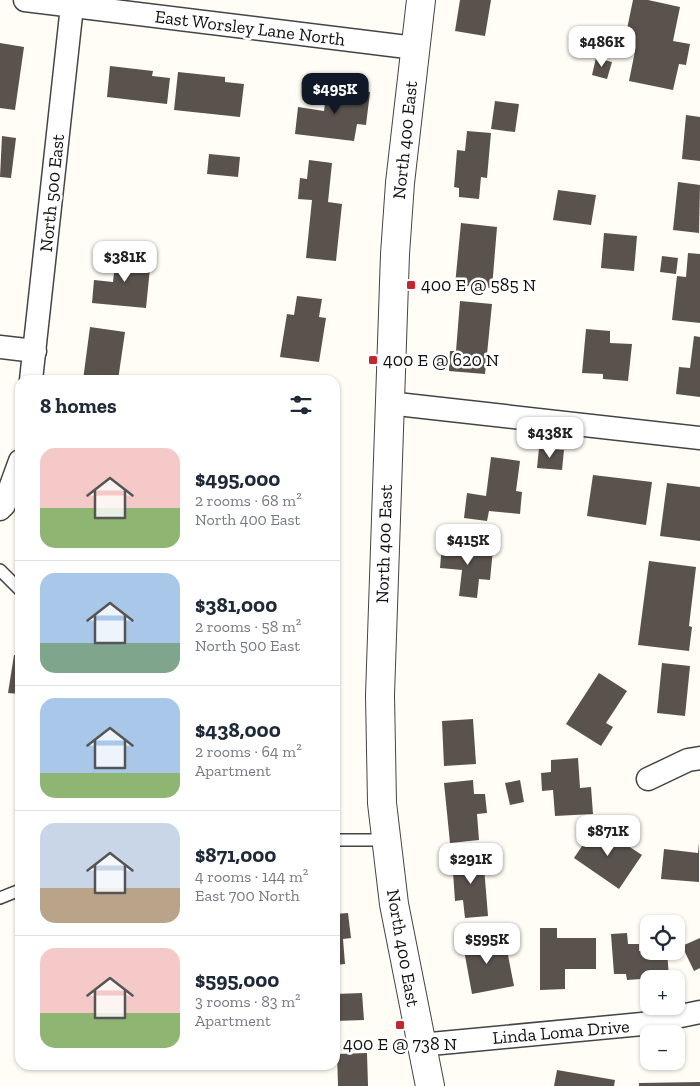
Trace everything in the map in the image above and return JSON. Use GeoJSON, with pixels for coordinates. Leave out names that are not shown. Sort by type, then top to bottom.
{"type":"FeatureCollection","features":[{"type":"Feature","properties":{"kind":"street","name":"East Worsley Lane North"},"geometry":{"type":"LineString","coordinates":[[25,0],[415,48]]}},
{"type":"Feature","properties":{"kind":"street","name":"North 400 East"},"geometry":{"type":"LineString","coordinates":[[421,0],[400,183],[388,402],[380,695],[382,803],[394,904],[420,1044],[430,1086]]}},
{"type":"Feature","properties":{"kind":"street","name":"North 500 East"},"geometry":{"type":"LineString","coordinates":[[33,375],[72,6]]}},
{"type":"Feature","properties":{"kind":"street"},"geometry":{"type":"LineString","coordinates":[[0,347],[35,351]]}},
{"type":"Feature","properties":{"kind":"street"},"geometry":{"type":"LineString","coordinates":[[388,402],[700,438]]}},
{"type":"Feature","properties":{"kind":"street"},"geometry":{"type":"LineString","coordinates":[[0,509],[4,505],[15,475]]}},
{"type":"Feature","properties":{"kind":"street"},"geometry":{"type":"LineString","coordinates":[[648,779],[688,760],[700,758]]}},
{"type":"Feature","properties":{"kind":"street","name":"Linda Loma Drive"},"geometry":{"type":"LineString","coordinates":[[420,1044],[642,1024],[700,1012]]}},
{"type":"Feature","properties":{"kind":"lane"},"geometry":{"type":"LineString","coordinates":[[0,570],[15,585]]}},
{"type":"Feature","properties":{"kind":"lane"},"geometry":{"type":"LineString","coordinates":[[340,840],[386,840]]}},
{"type":"Feature","properties":{"kind":"lane"},"geometry":{"type":"LineString","coordinates":[[0,898],[15,892]]}},
{"type":"Feature","properties":{"kind":"building"},"geometry":{"type":"Polygon","coordinates":[[[460,0],[491,0],[485,36],[455,31],[460,0]]]}},
{"type":"Feature","properties":{"kind":"building"},"geometry":{"type":"Polygon","coordinates":[[[633,0],[648,0],[680,7],[673,41],[690,44],[686,65],[679,64],[673,90],[629,81],[635,51],[623,48],[633,0]]]}},
{"type":"Feature","properties":{"kind":"building"},"geometry":{"type":"Polygon","coordinates":[[[0,43],[24,47],[15,110],[0,108],[0,43]]]}},
{"type":"Feature","properties":{"kind":"building"},"geometry":{"type":"Polygon","coordinates":[[[596,58],[612,62],[607,79],[592,75],[596,58]]]}},
{"type":"Feature","properties":{"kind":"building"},"geometry":{"type":"Polygon","coordinates":[[[110,66],[153,71],[152,76],[170,78],[167,104],[107,97],[110,66]]]}},
{"type":"Feature","properties":{"kind":"building"},"geometry":{"type":"Polygon","coordinates":[[[178,72],[225,77],[225,82],[244,84],[240,117],[174,110],[178,72]]]}},
{"type":"Feature","properties":{"kind":"building"},"geometry":{"type":"Polygon","coordinates":[[[327,87],[370,92],[366,125],[357,124],[354,141],[295,134],[298,107],[324,111],[327,87]]]}},
{"type":"Feature","properties":{"kind":"building"},"geometry":{"type":"Polygon","coordinates":[[[495,101],[519,104],[515,132],[491,129],[495,101]]]}},
{"type":"Feature","properties":{"kind":"building"},"geometry":{"type":"Polygon","coordinates":[[[686,115],[700,117],[700,161],[682,159],[686,115]]]}},
{"type":"Feature","properties":{"kind":"building"},"geometry":{"type":"Polygon","coordinates":[[[467,131],[491,133],[487,178],[481,177],[479,199],[459,197],[459,188],[454,187],[457,150],[465,151],[467,131]]]}},
{"type":"Feature","properties":{"kind":"building"},"geometry":{"type":"Polygon","coordinates":[[[2,136],[16,138],[11,178],[0,177],[2,136]]]}},
{"type":"Feature","properties":{"kind":"building"},"geometry":{"type":"Polygon","coordinates":[[[209,154],[240,157],[238,177],[207,174],[209,154]]]}},
{"type":"Feature","properties":{"kind":"building"},"geometry":{"type":"Polygon","coordinates":[[[309,160],[332,163],[328,202],[342,204],[336,261],[306,258],[312,200],[298,199],[300,178],[307,179],[309,160]]]}},
{"type":"Feature","properties":{"kind":"building"},"geometry":{"type":"Polygon","coordinates":[[[678,182],[700,185],[699,233],[673,230],[678,182]]]}},
{"type":"Feature","properties":{"kind":"building"},"geometry":{"type":"Polygon","coordinates":[[[558,190],[596,195],[591,225],[553,220],[558,190]]]}},
{"type":"Feature","properties":{"kind":"building"},"geometry":{"type":"Polygon","coordinates":[[[461,223],[497,227],[492,288],[455,285],[461,223]]]}},
{"type":"Feature","properties":{"kind":"building"},"geometry":{"type":"Polygon","coordinates":[[[604,233],[637,236],[634,271],[601,268],[604,233]]]}},
{"type":"Feature","properties":{"kind":"building"},"geometry":{"type":"Polygon","coordinates":[[[688,253],[700,254],[700,323],[672,320],[677,276],[686,277],[688,253]]]}},
{"type":"Feature","properties":{"kind":"building"},"geometry":{"type":"Polygon","coordinates":[[[116,254],[151,258],[146,308],[92,303],[94,280],[113,282],[116,254]]]}},
{"type":"Feature","properties":{"kind":"building"},"geometry":{"type":"Polygon","coordinates":[[[662,256],[678,258],[676,274],[660,272],[662,256]]]}},
{"type":"Feature","properties":{"kind":"building"},"geometry":{"type":"Polygon","coordinates":[[[297,296],[322,299],[319,317],[326,318],[319,362],[280,357],[287,314],[294,315],[297,296]]]}},
{"type":"Feature","properties":{"kind":"building"},"geometry":{"type":"Polygon","coordinates":[[[460,301],[492,304],[485,374],[449,371],[450,351],[456,351],[460,301]]]}},
{"type":"Feature","properties":{"kind":"building"},"geometry":{"type":"Polygon","coordinates":[[[90,327],[125,332],[119,375],[84,375],[90,327]]]}},
{"type":"Feature","properties":{"kind":"building"},"geometry":{"type":"Polygon","coordinates":[[[586,329],[610,331],[610,343],[632,344],[628,381],[603,379],[603,374],[582,373],[586,329]]]}},
{"type":"Feature","properties":{"kind":"building"},"geometry":{"type":"Polygon","coordinates":[[[694,336],[700,337],[700,397],[676,394],[679,367],[690,368],[694,336]]]}},
{"type":"Feature","properties":{"kind":"building"},"geometry":{"type":"Polygon","coordinates":[[[539,448],[564,450],[562,470],[537,468],[539,448]]]}},
{"type":"Feature","properties":{"kind":"building"},"geometry":{"type":"Polygon","coordinates":[[[491,457],[520,461],[516,491],[522,492],[520,514],[489,511],[487,521],[464,518],[467,493],[486,496],[491,457]]]}},
{"type":"Feature","properties":{"kind":"building"},"geometry":{"type":"Polygon","coordinates":[[[593,475],[652,482],[646,525],[587,516],[593,475]]]}},
{"type":"Feature","properties":{"kind":"building"},"geometry":{"type":"Polygon","coordinates":[[[667,483],[700,487],[700,541],[660,536],[667,483]]]}},
{"type":"Feature","properties":{"kind":"building"},"geometry":{"type":"Polygon","coordinates":[[[442,544],[493,549],[490,580],[479,579],[477,598],[459,596],[462,570],[440,568],[442,544]]]}},
{"type":"Feature","properties":{"kind":"building"},"geometry":{"type":"Polygon","coordinates":[[[649,561],[696,567],[689,626],[692,627],[689,651],[638,645],[649,561]]]}},
{"type":"Feature","properties":{"kind":"building"},"geometry":{"type":"Polygon","coordinates":[[[14,655],[15,655],[15,694],[8,693],[14,655]]]}},
{"type":"Feature","properties":{"kind":"building"},"geometry":{"type":"Polygon","coordinates":[[[662,663],[690,666],[685,716],[657,713],[662,663]]]}},
{"type":"Feature","properties":{"kind":"building"},"geometry":{"type":"Polygon","coordinates":[[[599,673],[627,691],[606,723],[613,727],[601,746],[566,724],[599,673]]]}},
{"type":"Feature","properties":{"kind":"building"},"geometry":{"type":"Polygon","coordinates":[[[473,719],[476,764],[444,766],[442,721],[473,719]]]}},
{"type":"Feature","properties":{"kind":"building"},"geometry":{"type":"Polygon","coordinates":[[[578,758],[580,788],[591,787],[593,814],[555,816],[553,790],[542,791],[541,773],[551,772],[551,760],[578,758]]]}},
{"type":"Feature","properties":{"kind":"building"},"geometry":{"type":"Polygon","coordinates":[[[473,780],[474,794],[485,794],[487,813],[477,814],[479,840],[450,843],[444,783],[473,780]]]}},
{"type":"Feature","properties":{"kind":"building"},"geometry":{"type":"Polygon","coordinates":[[[520,780],[524,802],[510,805],[505,783],[520,780]]]}},
{"type":"Feature","properties":{"kind":"building"},"geometry":{"type":"Polygon","coordinates":[[[596,825],[642,855],[619,889],[574,858],[596,825]]]}},
{"type":"Feature","properties":{"kind":"building"},"geometry":{"type":"Polygon","coordinates":[[[699,843],[699,882],[661,879],[664,849],[698,853],[699,843]]]}},
{"type":"Feature","properties":{"kind":"building"},"geometry":{"type":"Polygon","coordinates":[[[483,855],[488,916],[465,918],[463,900],[455,901],[452,857],[483,855]]]}},
{"type":"Feature","properties":{"kind":"building"},"geometry":{"type":"Polygon","coordinates":[[[348,913],[351,938],[343,939],[345,964],[340,964],[340,914],[348,913]]]}},
{"type":"Feature","properties":{"kind":"building"},"geometry":{"type":"Polygon","coordinates":[[[540,928],[557,928],[557,938],[596,938],[596,969],[565,969],[565,989],[540,990],[540,928]]]}},
{"type":"Feature","properties":{"kind":"building"},"geometry":{"type":"Polygon","coordinates":[[[627,933],[628,944],[639,944],[640,960],[668,960],[668,970],[640,970],[640,979],[627,980],[626,974],[614,974],[611,934],[627,933]]]}},
{"type":"Feature","properties":{"kind":"building"},"geometry":{"type":"Polygon","coordinates":[[[489,934],[493,952],[507,950],[514,986],[472,994],[462,939],[489,934]]]}},
{"type":"Feature","properties":{"kind":"building"},"geometry":{"type":"Polygon","coordinates":[[[700,938],[700,968],[694,971],[685,952],[685,945],[700,938]]]}},
{"type":"Feature","properties":{"kind":"building"},"geometry":{"type":"Polygon","coordinates":[[[362,993],[364,1020],[340,1021],[340,994],[362,993]]]}},
{"type":"Feature","properties":{"kind":"building"},"geometry":{"type":"Polygon","coordinates":[[[367,1053],[368,1086],[338,1086],[340,1054],[367,1053]]]}},
{"type":"Feature","properties":{"kind":"building"},"geometry":{"type":"Polygon","coordinates":[[[557,1070],[615,1080],[614,1086],[554,1086],[557,1070]]]}},
{"type":"Feature","properties":{"kind":"building"},"geometry":{"type":"Polygon","coordinates":[[[700,1082],[700,1086],[639,1086],[639,1083],[700,1082]]]}},
{"type":"Feature","properties":{"kind":"place","name":"400 E @ 585 N"},"geometry":{"type":"Point","coordinates":[411,285]}},
{"type":"Feature","properties":{"kind":"place","name":"400 E @ 620 N"},"geometry":{"type":"Point","coordinates":[373,360]}},
{"type":"Feature","properties":{"kind":"place","name":"400 E @ 738 N"},"geometry":{"type":"Point","coordinates":[400,1025]}}]}
